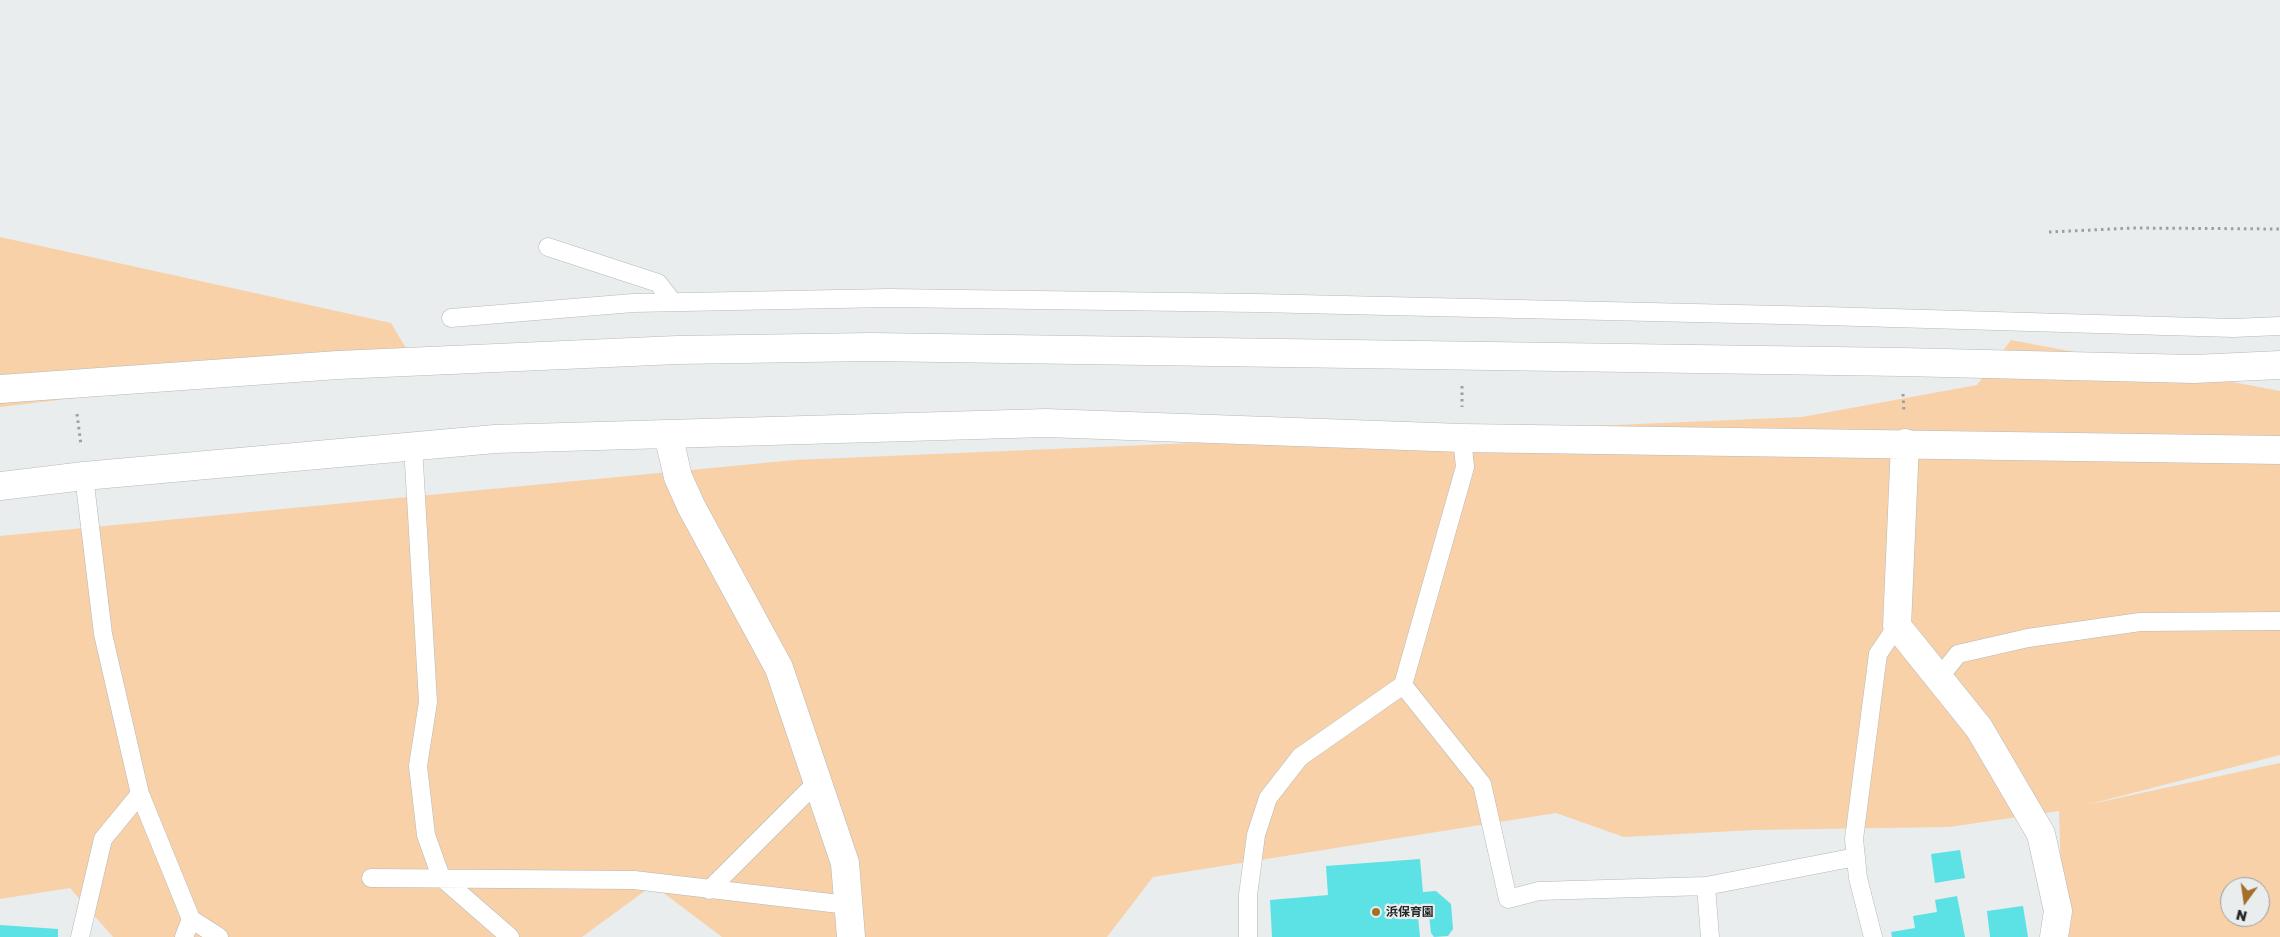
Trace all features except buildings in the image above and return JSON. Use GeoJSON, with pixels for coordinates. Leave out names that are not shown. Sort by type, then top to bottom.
{"type":"FeatureCollection","features":[{"type":"Feature","properties":{"kind":"street"},"geometry":{"type":"LineString","coordinates":[[0,389],[338,365],[677,350],[871,347],[2194,368],[2280,365]]}},
{"type":"Feature","properties":{"kind":"street"},"geometry":{"type":"LineString","coordinates":[[0,486],[84,476],[494,439],[1046,423],[1462,438],[2280,450]]}},
{"type":"Feature","properties":{"kind":"street"},"geometry":{"type":"LineString","coordinates":[[668,434],[678,477],[690,506],[779,668],[845,863],[851,937]]}},
{"type":"Feature","properties":{"kind":"street"},"geometry":{"type":"LineString","coordinates":[[1905,443],[1897,626],[1979,728],[2041,834],[2058,911],[2054,937]]}},
{"type":"Feature","properties":{"kind":"lane"},"geometry":{"type":"LineString","coordinates":[[548,247],[658,283],[673,302]]}},
{"type":"Feature","properties":{"kind":"lane"},"geometry":{"type":"LineString","coordinates":[[451,318],[633,302],[889,298],[1256,303],[1825,316],[2233,328],[2280,326]]}},
{"type":"Feature","properties":{"kind":"lane"},"geometry":{"type":"LineString","coordinates":[[1248,937],[1248,895],[1256,835],[1268,798],[1300,757],[1403,685],[1465,467],[1462,438]]}},
{"type":"Feature","properties":{"kind":"lane"},"geometry":{"type":"LineString","coordinates":[[414,446],[428,702],[418,766],[426,835],[441,877],[510,937]]}},
{"type":"Feature","properties":{"kind":"lane"},"geometry":{"type":"LineString","coordinates":[[84,476],[102,634],[140,794],[191,919],[219,937]]}},
{"type":"Feature","properties":{"kind":"lane"},"geometry":{"type":"LineString","coordinates":[[1939,678],[1958,654],[2028,638],[2140,622],[2280,621]]}},
{"type":"Feature","properties":{"kind":"lane"},"geometry":{"type":"LineString","coordinates":[[1873,937],[1858,878],[1854,839],[1878,654],[1897,626]]}},
{"type":"Feature","properties":{"kind":"lane"},"geometry":{"type":"LineString","coordinates":[[1403,685],[1482,784],[1508,898],[1540,892],[1706,886],[1856,856]]}},
{"type":"Feature","properties":{"kind":"lane"},"geometry":{"type":"LineString","coordinates":[[709,890],[817,782]]}},
{"type":"Feature","properties":{"kind":"lane"},"geometry":{"type":"LineString","coordinates":[[80,937],[103,839],[140,794]]}},
{"type":"Feature","properties":{"kind":"lane"},"geometry":{"type":"LineString","coordinates":[[370,878],[441,877],[634,880],[848,905]]}},
{"type":"Feature","properties":{"kind":"lane"},"geometry":{"type":"LineString","coordinates":[[1706,886],[1710,937]]}},
{"type":"Feature","properties":{"kind":"lane"},"geometry":{"type":"LineString","coordinates":[[184,937],[191,919]]}},
{"type":"Feature","properties":{"kind":"path"},"geometry":{"type":"LineString","coordinates":[[2049,232],[2134,228],[2280,229]]}},
{"type":"Feature","properties":{"kind":"path"},"geometry":{"type":"LineString","coordinates":[[1461,356],[1462,438]]}},
{"type":"Feature","properties":{"kind":"path"},"geometry":{"type":"LineString","coordinates":[[1902,362],[1905,443]]}},
{"type":"Feature","properties":{"kind":"path"},"geometry":{"type":"LineString","coordinates":[[73,384],[84,476]]}},
{"type":"Feature","properties":{"kind":"shaded area"},"geometry":{"type":"Polygon","coordinates":[[[0,237],[391,323],[410,355],[317,369],[0,407],[0,237]]]}},
{"type":"Feature","properties":{"kind":"shaded area"},"geometry":{"type":"Polygon","coordinates":[[[2011,340],[2280,391],[2280,755],[2086,805],[2280,763],[2280,937],[2063,937],[2059,811],[1949,827],[1754,830],[1624,837],[1556,813],[1153,877],[1107,937],[722,937],[653,885],[582,937],[113,937],[70,888],[0,899],[0,536],[795,460],[1802,417],[1977,385],[2011,340]]]}},
{"type":"Feature","properties":{"kind":"place","name":"浜保育園"},"geometry":{"type":"Point","coordinates":[1376,912]}}]}
